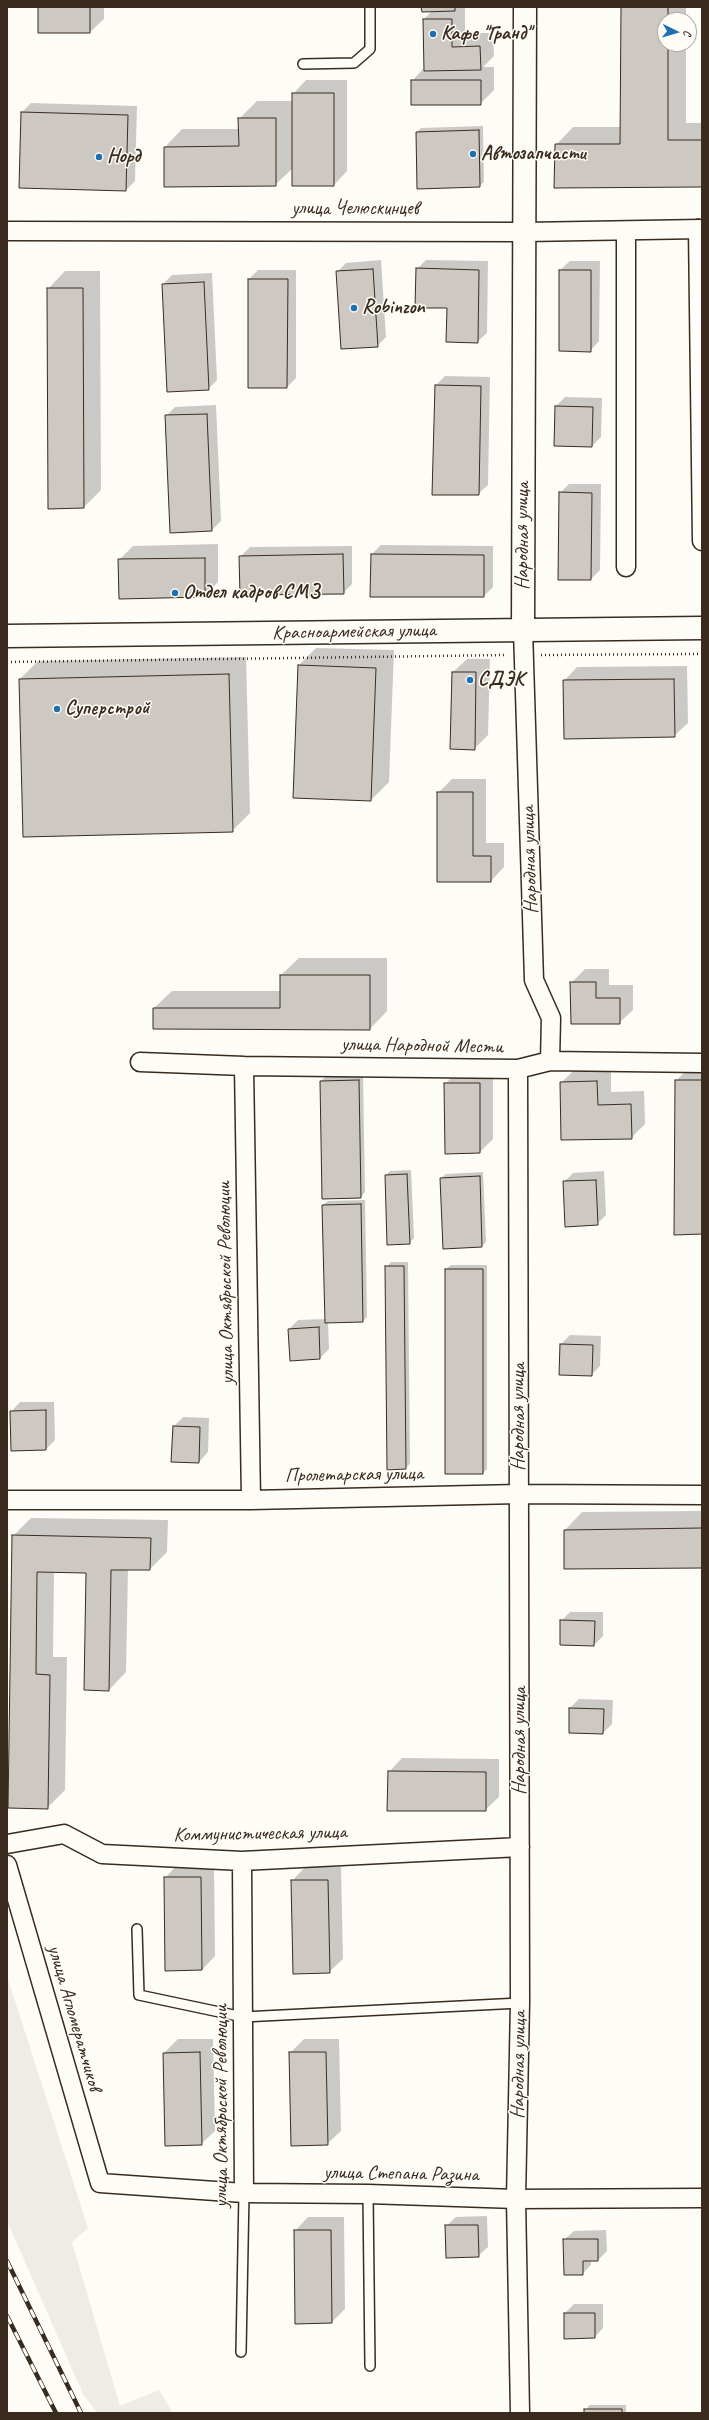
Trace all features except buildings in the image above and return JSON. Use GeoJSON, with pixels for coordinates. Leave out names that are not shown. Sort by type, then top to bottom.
{"type":"FeatureCollection","features":[{"type":"Feature","properties":{"kind":"street","name":"Народная улица"},"geometry":{"type":"LineString","coordinates":[[525,7],[523,630],[534,980],[551,1018],[550,1061]]}},
{"type":"Feature","properties":{"kind":"street","name":"улица Челюскинцев"},"geometry":{"type":"LineString","coordinates":[[7,231],[525,232],[700,229]]}},
{"type":"Feature","properties":{"kind":"street"},"geometry":{"type":"LineString","coordinates":[[700,229],[702,541]]}},
{"type":"Feature","properties":{"kind":"street"},"geometry":{"type":"LineString","coordinates":[[626,231],[626,567]]}},
{"type":"Feature","properties":{"kind":"street","name":"Красноармейская улица"},"geometry":{"type":"LineString","coordinates":[[7,636],[702,628]]}},
{"type":"Feature","properties":{"kind":"street","name":"улица Народной Мести"},"geometry":{"type":"LineString","coordinates":[[140,1062],[244,1066],[518,1069],[550,1061],[702,1063]]}},
{"type":"Feature","properties":{"kind":"street","name":"улица Октябрьской Революции"},"geometry":{"type":"LineString","coordinates":[[244,1066],[251,1500]]}},
{"type":"Feature","properties":{"kind":"street","name":"Народная улица"},"geometry":{"type":"LineString","coordinates":[[518,1069],[520,2003],[516,2199],[520,2413]]}},
{"type":"Feature","properties":{"kind":"street","name":"Пролетарская улица"},"geometry":{"type":"LineString","coordinates":[[7,1500],[251,1500],[519,1494],[702,1495]]}},
{"type":"Feature","properties":{"kind":"street","name":"Коммунистическая улица"},"geometry":{"type":"LineString","coordinates":[[7,1844],[64,1834],[102,1854],[242,1861],[520,1847]]}},
{"type":"Feature","properties":{"kind":"street","name":"улица Октябрьской Революции"},"geometry":{"type":"LineString","coordinates":[[242,1861],[244,2193]]}},
{"type":"Feature","properties":{"kind":"street","name":"улица Агломератчиков"},"geometry":{"type":"LineString","coordinates":[[7,1865],[100,2183]]}},
{"type":"Feature","properties":{"kind":"street","name":"улица Степана Разина"},"geometry":{"type":"LineString","coordinates":[[100,2183],[244,2193],[368,2194],[516,2199],[702,2198]]}},
{"type":"Feature","properties":{"kind":"lane"},"geometry":{"type":"LineString","coordinates":[[303,64],[354,64],[370,49],[370,7]]}},
{"type":"Feature","properties":{"kind":"lane"},"geometry":{"type":"LineString","coordinates":[[137,1929],[138,1995],[243,2017],[520,2003]]}},
{"type":"Feature","properties":{"kind":"lane","name":"улица Октябрьской Революции"},"geometry":{"type":"LineString","coordinates":[[241,2352],[244,2193]]}},
{"type":"Feature","properties":{"kind":"lane"},"geometry":{"type":"LineString","coordinates":[[368,2194],[370,2366]]}},
{"type":"Feature","properties":{"kind":"path"},"geometry":{"type":"LineString","coordinates":[[7,662],[702,654]]}},
{"type":"Feature","properties":{"kind":"shaded area"},"geometry":{"type":"Polygon","coordinates":[[[7,1976],[88,2228],[72,2242],[120,2406],[159,2390],[173,2413],[97,2413],[83,2394],[7,2221],[7,1976]]]}},
{"type":"Feature","properties":{"kind":"railway"},"geometry":{"type":"LineString","coordinates":[[7,2261],[81,2413]]}},
{"type":"Feature","properties":{"kind":"railway"},"geometry":{"type":"LineString","coordinates":[[7,2316],[56,2413]]}},
{"type":"Feature","properties":{"kind":"place","name":"Кафе \"Гранд\""},"geometry":{"type":"Point","coordinates":[433,34]}},
{"type":"Feature","properties":{"kind":"place","name":"Автозапчасти"},"geometry":{"type":"Point","coordinates":[473,154]}},
{"type":"Feature","properties":{"kind":"place","name":"Норд"},"geometry":{"type":"Point","coordinates":[99,157]}},
{"type":"Feature","properties":{"kind":"place","name":"Robinzon"},"geometry":{"type":"Point","coordinates":[354,308]}},
{"type":"Feature","properties":{"kind":"place","name":"Отдел кадров СМЗ"},"geometry":{"type":"Point","coordinates":[175,593]}},
{"type":"Feature","properties":{"kind":"place","name":"СДЭК"},"geometry":{"type":"Point","coordinates":[470,680]}},
{"type":"Feature","properties":{"kind":"place","name":"Суперстрой"},"geometry":{"type":"Point","coordinates":[57,709]}}]}
